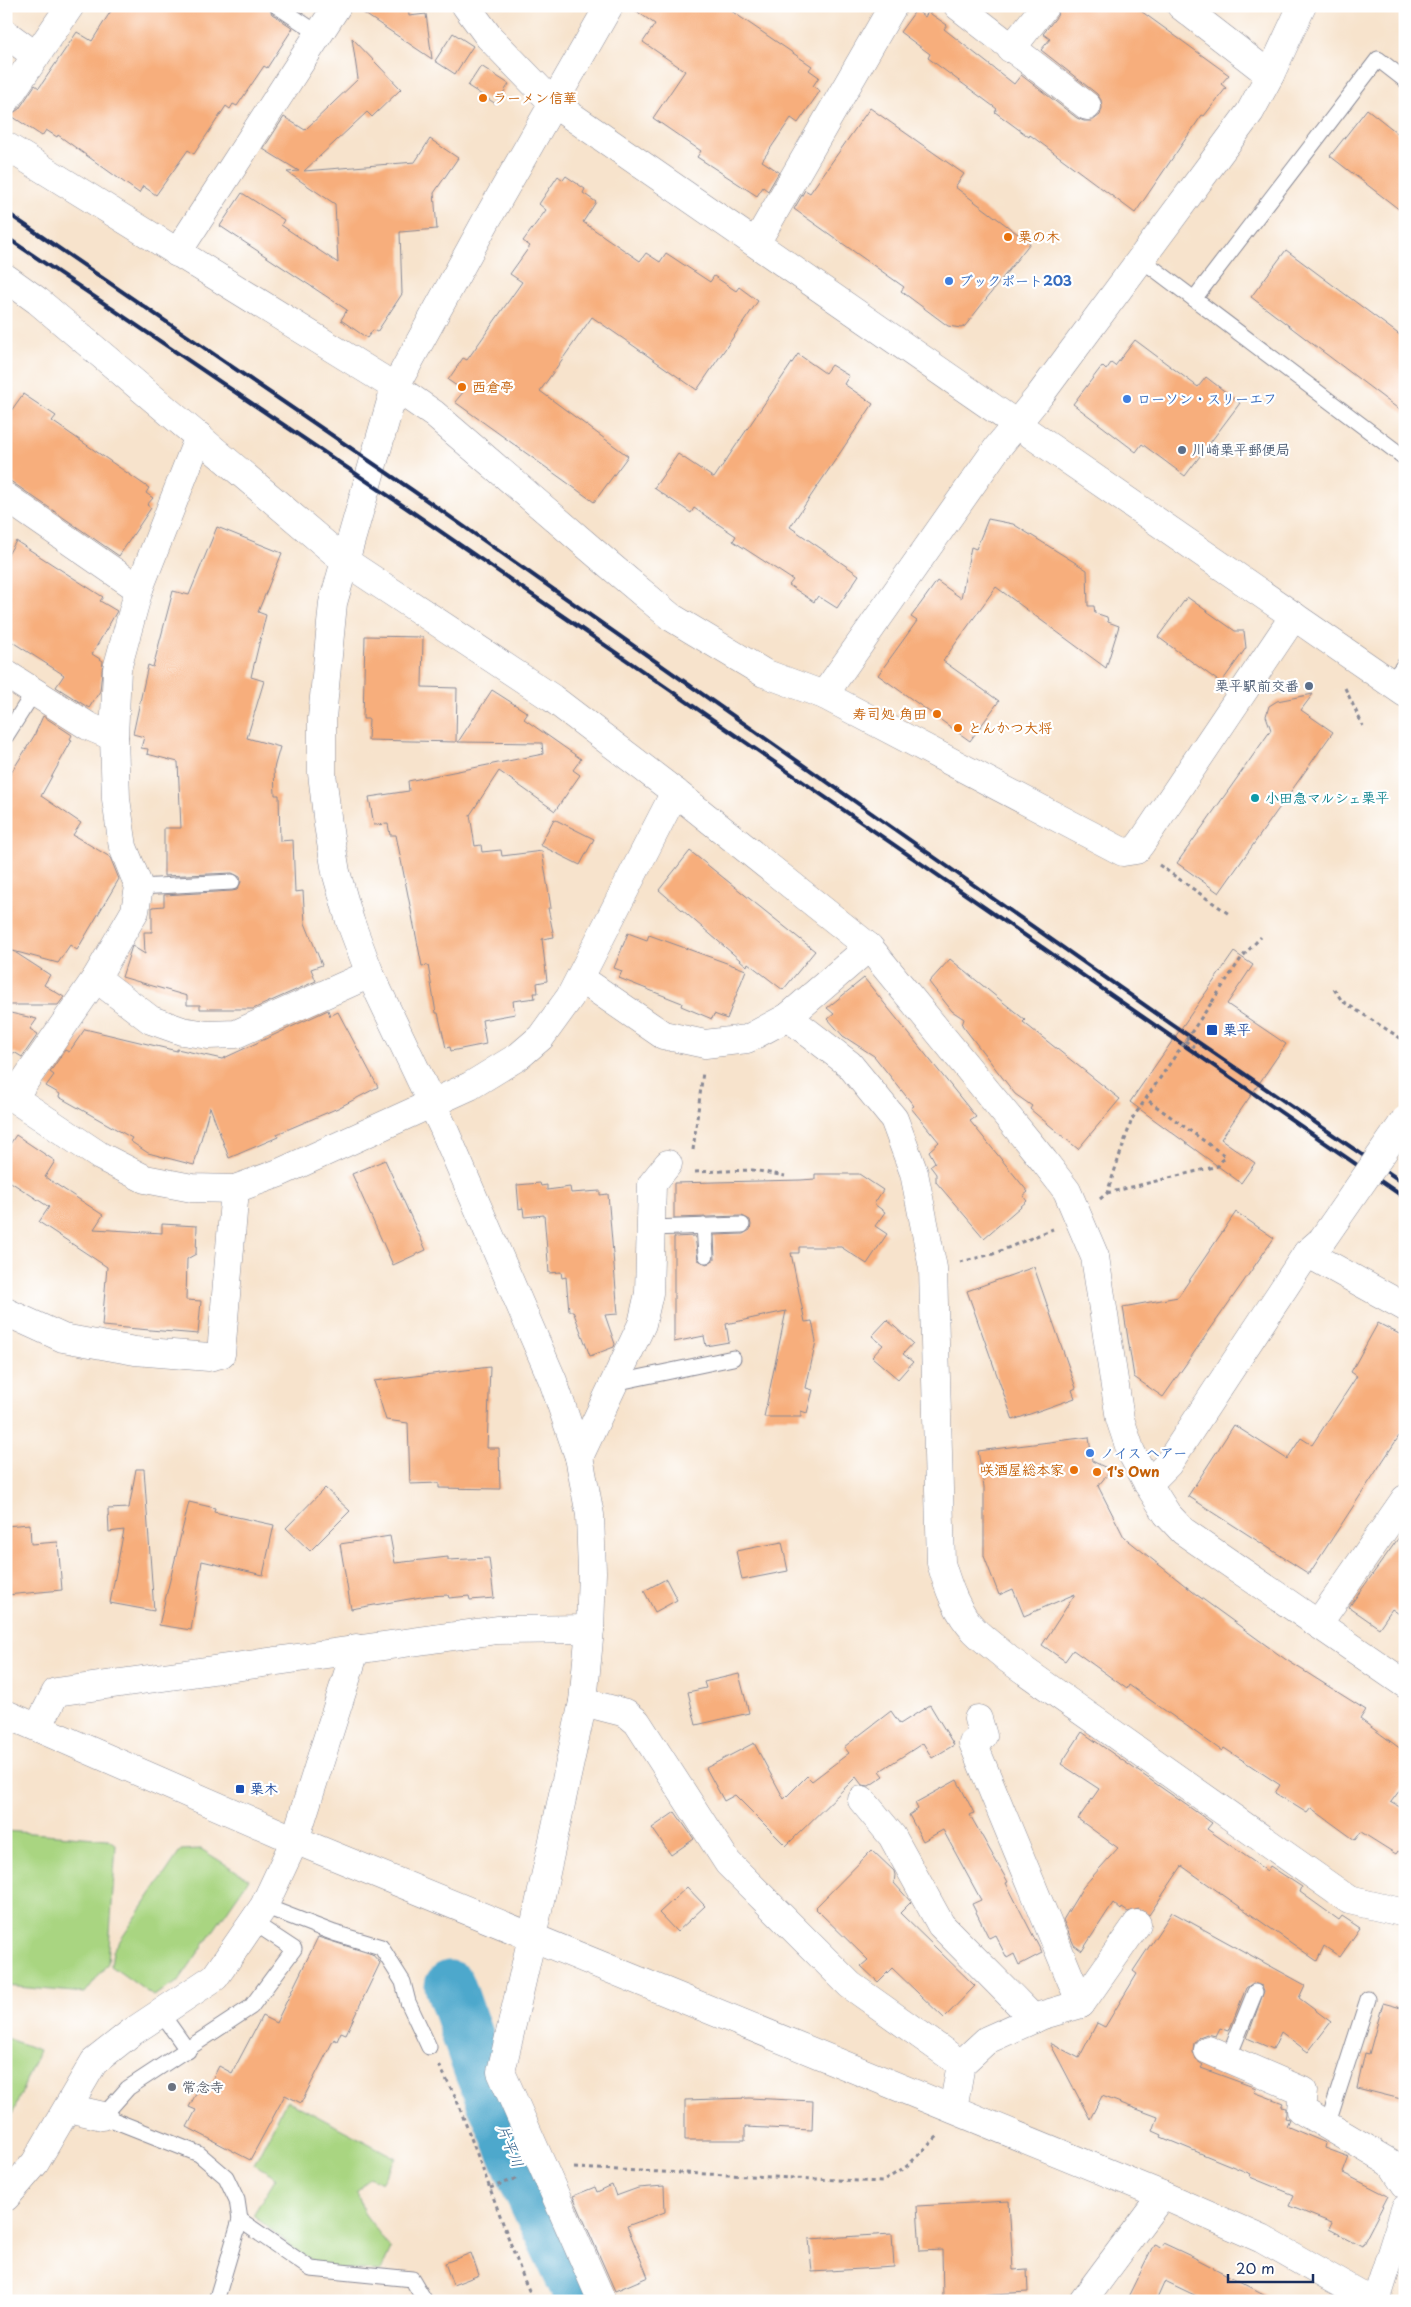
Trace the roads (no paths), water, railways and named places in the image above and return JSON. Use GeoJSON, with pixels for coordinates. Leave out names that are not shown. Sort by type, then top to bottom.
{"type":"FeatureCollection","features":[{"type":"Feature","properties":{"kind":"street"},"geometry":{"type":"LineString","coordinates":[[6,100],[70,6]]}},
{"type":"Feature","properties":{"kind":"street"},"geometry":{"type":"LineString","coordinates":[[177,253],[337,6]]}},
{"type":"Feature","properties":{"kind":"street"},"geometry":{"type":"LineString","coordinates":[[466,6],[489,37],[554,104],[1294,616],[1400,680]]}},
{"type":"Feature","properties":{"kind":"street"},"geometry":{"type":"LineString","coordinates":[[602,2301],[501,2072],[583,1702],[590,1629],[592,1572],[590,1515],[579,1458],[553,1381],[443,1126],[370,974],[350,921],[336,872],[322,773],[322,718],[333,603],[395,387],[486,221],[609,6]]}},
{"type":"Feature","properties":{"kind":"street"},"geometry":{"type":"LineString","coordinates":[[756,243],[892,6]]}},
{"type":"Feature","properties":{"kind":"street"},"geometry":{"type":"LineString","coordinates":[[958,6],[1087,106]]}},
{"type":"Feature","properties":{"kind":"street"},"geometry":{"type":"LineString","coordinates":[[1012,49],[1045,6]]}},
{"type":"Feature","properties":{"kind":"street"},"geometry":{"type":"LineString","coordinates":[[1181,6],[1270,75]]}},
{"type":"Feature","properties":{"kind":"street"},"geometry":{"type":"LineString","coordinates":[[824,695],[998,446],[1250,112],[1270,75],[1302,6]]}},
{"type":"Feature","properties":{"kind":"street"},"geometry":{"type":"LineString","coordinates":[[6,34],[36,56]]}},
{"type":"Feature","properties":{"kind":"street"},"geometry":{"type":"LineString","coordinates":[[6,146],[395,387],[434,414],[671,616],[764,673],[824,695],[1123,852],[1136,850],[1294,616]]}},
{"type":"Feature","properties":{"kind":"street"},"geometry":{"type":"LineString","coordinates":[[6,278],[38,301],[345,561],[552,698],[675,792],[869,947],[1066,1191],[1095,1257],[1120,1419],[1131,1452],[1167,1514],[1183,1531],[1405,1684]]}},
{"type":"Feature","properties":{"kind":"street"},"geometry":{"type":"LineString","coordinates":[[199,436],[139,589],[117,669],[114,737],[116,799],[122,837],[139,887],[135,911],[96,978],[10,1096],[100,1156],[145,1179],[192,1188],[235,1189],[279,1173],[431,1104],[470,1086],[519,1056],[541,1037],[552,1023],[570,997],[675,792]]}},
{"type":"Feature","properties":{"kind":"street"},"geometry":{"type":"LineString","coordinates":[[6,497],[139,589]]}},
{"type":"Feature","properties":{"kind":"street"},"geometry":{"type":"LineString","coordinates":[[6,674],[88,726],[114,737]]}},
{"type":"Feature","properties":{"kind":"street"},"geometry":{"type":"LineString","coordinates":[[580,978],[663,1035],[705,1044],[747,1039],[788,1017],[869,947]]}},
{"type":"Feature","properties":{"kind":"street"},"geometry":{"type":"LineString","coordinates":[[96,978],[151,1020],[182,1031],[208,1035],[236,1034],[370,974]]}},
{"type":"Feature","properties":{"kind":"street"},"geometry":{"type":"LineString","coordinates":[[788,1017],[849,1064],[894,1119],[914,1173],[933,1268],[941,1563],[949,1590],[962,1614],[975,1631],[1008,1659],[1349,1900],[1405,1913]]}},
{"type":"Feature","properties":{"kind":"street"},"geometry":{"type":"LineString","coordinates":[[1148,1484],[1168,1464],[1315,1247],[1405,1120]]}},
{"type":"Feature","properties":{"kind":"street"},"geometry":{"type":"LineString","coordinates":[[579,1458],[642,1324],[649,1293],[652,1184],[668,1164]]}},
{"type":"Feature","properties":{"kind":"street"},"geometry":{"type":"LineString","coordinates":[[6,1312],[63,1338],[136,1351],[209,1357],[221,1354],[235,1189]]}},
{"type":"Feature","properties":{"kind":"street"},"geometry":{"type":"LineString","coordinates":[[1315,1247],[1405,1306]]}},
{"type":"Feature","properties":{"kind":"street"},"geometry":{"type":"LineString","coordinates":[[1318,1624],[1405,1499]]}},
{"type":"Feature","properties":{"kind":"street"},"geometry":{"type":"LineString","coordinates":[[38,1727],[56,1692],[356,1648],[497,1630],[590,1629]]}},
{"type":"Feature","properties":{"kind":"street"},"geometry":{"type":"LineString","coordinates":[[6,2197],[35,2163],[94,2062],[132,2032],[215,1977],[259,1914],[295,1840],[356,1648]]}},
{"type":"Feature","properties":{"kind":"street"},"geometry":{"type":"LineString","coordinates":[[583,1702],[626,1713],[637,1722],[728,1863],[850,1984],[961,2064]]}},
{"type":"Feature","properties":{"kind":"street"},"geometry":{"type":"LineString","coordinates":[[6,1714],[295,1840],[1162,2195],[1262,2239],[1371,2301]]}},
{"type":"Feature","properties":{"kind":"street"},"geometry":{"type":"LineString","coordinates":[[978,1719],[983,1736],[973,1743],[1081,2004]]}},
{"type":"Feature","properties":{"kind":"street"},"geometry":{"type":"LineString","coordinates":[[862,1800],[892,1836],[941,1925],[1034,2019]]}},
{"type":"Feature","properties":{"kind":"street"},"geometry":{"type":"LineString","coordinates":[[953,2109],[961,2064],[987,2040],[1034,2019],[1081,2004],[1137,1924]]}},
{"type":"Feature","properties":{"kind":"street"},"geometry":{"type":"LineString","coordinates":[[1218,2054],[1303,2091],[1301,2110],[1400,2165]]}},
{"type":"Feature","properties":{"kind":"street"},"geometry":{"type":"LineString","coordinates":[[68,2108],[103,2116]]}},
{"type":"Feature","properties":{"kind":"street"},"geometry":{"type":"LineString","coordinates":[[1083,2301],[1162,2195]]}},
{"type":"Feature","properties":{"kind":"street"},"geometry":{"type":"LineString","coordinates":[[1376,2301],[1405,2209]]}},
{"type":"Feature","properties":{"kind":"lane"},"geometry":{"type":"LineString","coordinates":[[277,6],[319,34]]}},
{"type":"Feature","properties":{"kind":"lane"},"geometry":{"type":"LineString","coordinates":[[1194,299],[1378,59],[1405,80]]}},
{"type":"Feature","properties":{"kind":"lane"},"geometry":{"type":"LineString","coordinates":[[1141,258],[1405,458]]}},
{"type":"Feature","properties":{"kind":"lane"},"geometry":{"type":"LineString","coordinates":[[6,736],[34,692]]}},
{"type":"Feature","properties":{"kind":"lane"},"geometry":{"type":"LineString","coordinates":[[139,887],[232,882]]}},
{"type":"Feature","properties":{"kind":"lane"},"geometry":{"type":"LineString","coordinates":[[650,1228],[742,1225]]}},
{"type":"Feature","properties":{"kind":"lane"},"geometry":{"type":"LineString","coordinates":[[704,1226],[706,1255]]}},
{"type":"Feature","properties":{"kind":"lane"},"geometry":{"type":"LineString","coordinates":[[614,1383],[733,1358]]}},
{"type":"Feature","properties":{"kind":"lane"},"geometry":{"type":"LineString","coordinates":[[259,1914],[334,1933],[381,1948],[403,1982],[408,2002],[429,2047]]}},
{"type":"Feature","properties":{"kind":"lane"},"geometry":{"type":"LineString","coordinates":[[216,2301],[240,2220],[237,2200],[226,2177],[199,2154],[103,2116],[128,2088],[251,2007],[294,1949],[259,1914]]}},
{"type":"Feature","properties":{"kind":"lane"},"geometry":{"type":"LineString","coordinates":[[1218,2054],[1255,1992]]}},
{"type":"Feature","properties":{"kind":"lane"},"geometry":{"type":"LineString","coordinates":[[1327,2126],[1368,1999]]}},
{"type":"Feature","properties":{"kind":"lane"},"geometry":{"type":"LineString","coordinates":[[161,2013],[188,2050]]}},
{"type":"Feature","properties":{"kind":"lane"},"geometry":{"type":"LineString","coordinates":[[240,2220],[311,2269],[328,2273],[412,2279],[426,2301]]}},
{"type":"Feature","properties":{"kind":"waterway","name":"片平川"},"geometry":{"type":"LineString","coordinates":[[450,1986],[479,2070],[528,2188],[582,2301]]}},
{"type":"Feature","properties":{"kind":"railway"},"geometry":{"type":"LineString","coordinates":[[6,212],[412,490],[1170,1023],[1405,1184]]}},
{"type":"Feature","properties":{"kind":"railway"},"geometry":{"type":"LineString","coordinates":[[6,237],[408,509],[1405,1198]]}},
{"type":"Feature","properties":{"kind":"place","name":"ラーメン信華"},"geometry":{"type":"Point","coordinates":[483,98]}},
{"type":"Feature","properties":{"kind":"place","name":"栗の木"},"geometry":{"type":"Point","coordinates":[1008,237]}},
{"type":"Feature","properties":{"kind":"place","name":"ブックポート203"},"geometry":{"type":"Point","coordinates":[949,281]}},
{"type":"Feature","properties":{"kind":"place","name":"西倉亭"},"geometry":{"type":"Point","coordinates":[462,387]}},
{"type":"Feature","properties":{"kind":"place","name":"ローソン・スリーエフ"},"geometry":{"type":"Point","coordinates":[1127,399]}},
{"type":"Feature","properties":{"kind":"place","name":"川崎栗平郵便局"},"geometry":{"type":"Point","coordinates":[1182,450]}},
{"type":"Feature","properties":{"kind":"place","name":"栗平駅前交番"},"geometry":{"type":"Point","coordinates":[1309,686]}},
{"type":"Feature","properties":{"kind":"place","name":"寿司処 角田"},"geometry":{"type":"Point","coordinates":[937,714]}},
{"type":"Feature","properties":{"kind":"place","name":"とんかつ大将"},"geometry":{"type":"Point","coordinates":[958,728]}},
{"type":"Feature","properties":{"kind":"place","name":"小田急マルシェ栗平"},"geometry":{"type":"Point","coordinates":[1255,798]}},
{"type":"Feature","properties":{"kind":"place","name":"栗平"},"geometry":{"type":"Point","coordinates":[1212,1030]}},
{"type":"Feature","properties":{"kind":"place","name":"ノイス ヘアー"},"geometry":{"type":"Point","coordinates":[1090,1453]}},
{"type":"Feature","properties":{"kind":"place","name":"咲酒屋総本家"},"geometry":{"type":"Point","coordinates":[1074,1470]}},
{"type":"Feature","properties":{"kind":"place","name":"1's Own"},"geometry":{"type":"Point","coordinates":[1097,1472]}},
{"type":"Feature","properties":{"kind":"place","name":"栗木"},"geometry":{"type":"Point","coordinates":[240,1789]}},
{"type":"Feature","properties":{"kind":"place","name":"常念寺"},"geometry":{"type":"Point","coordinates":[172,2087]}}]}
